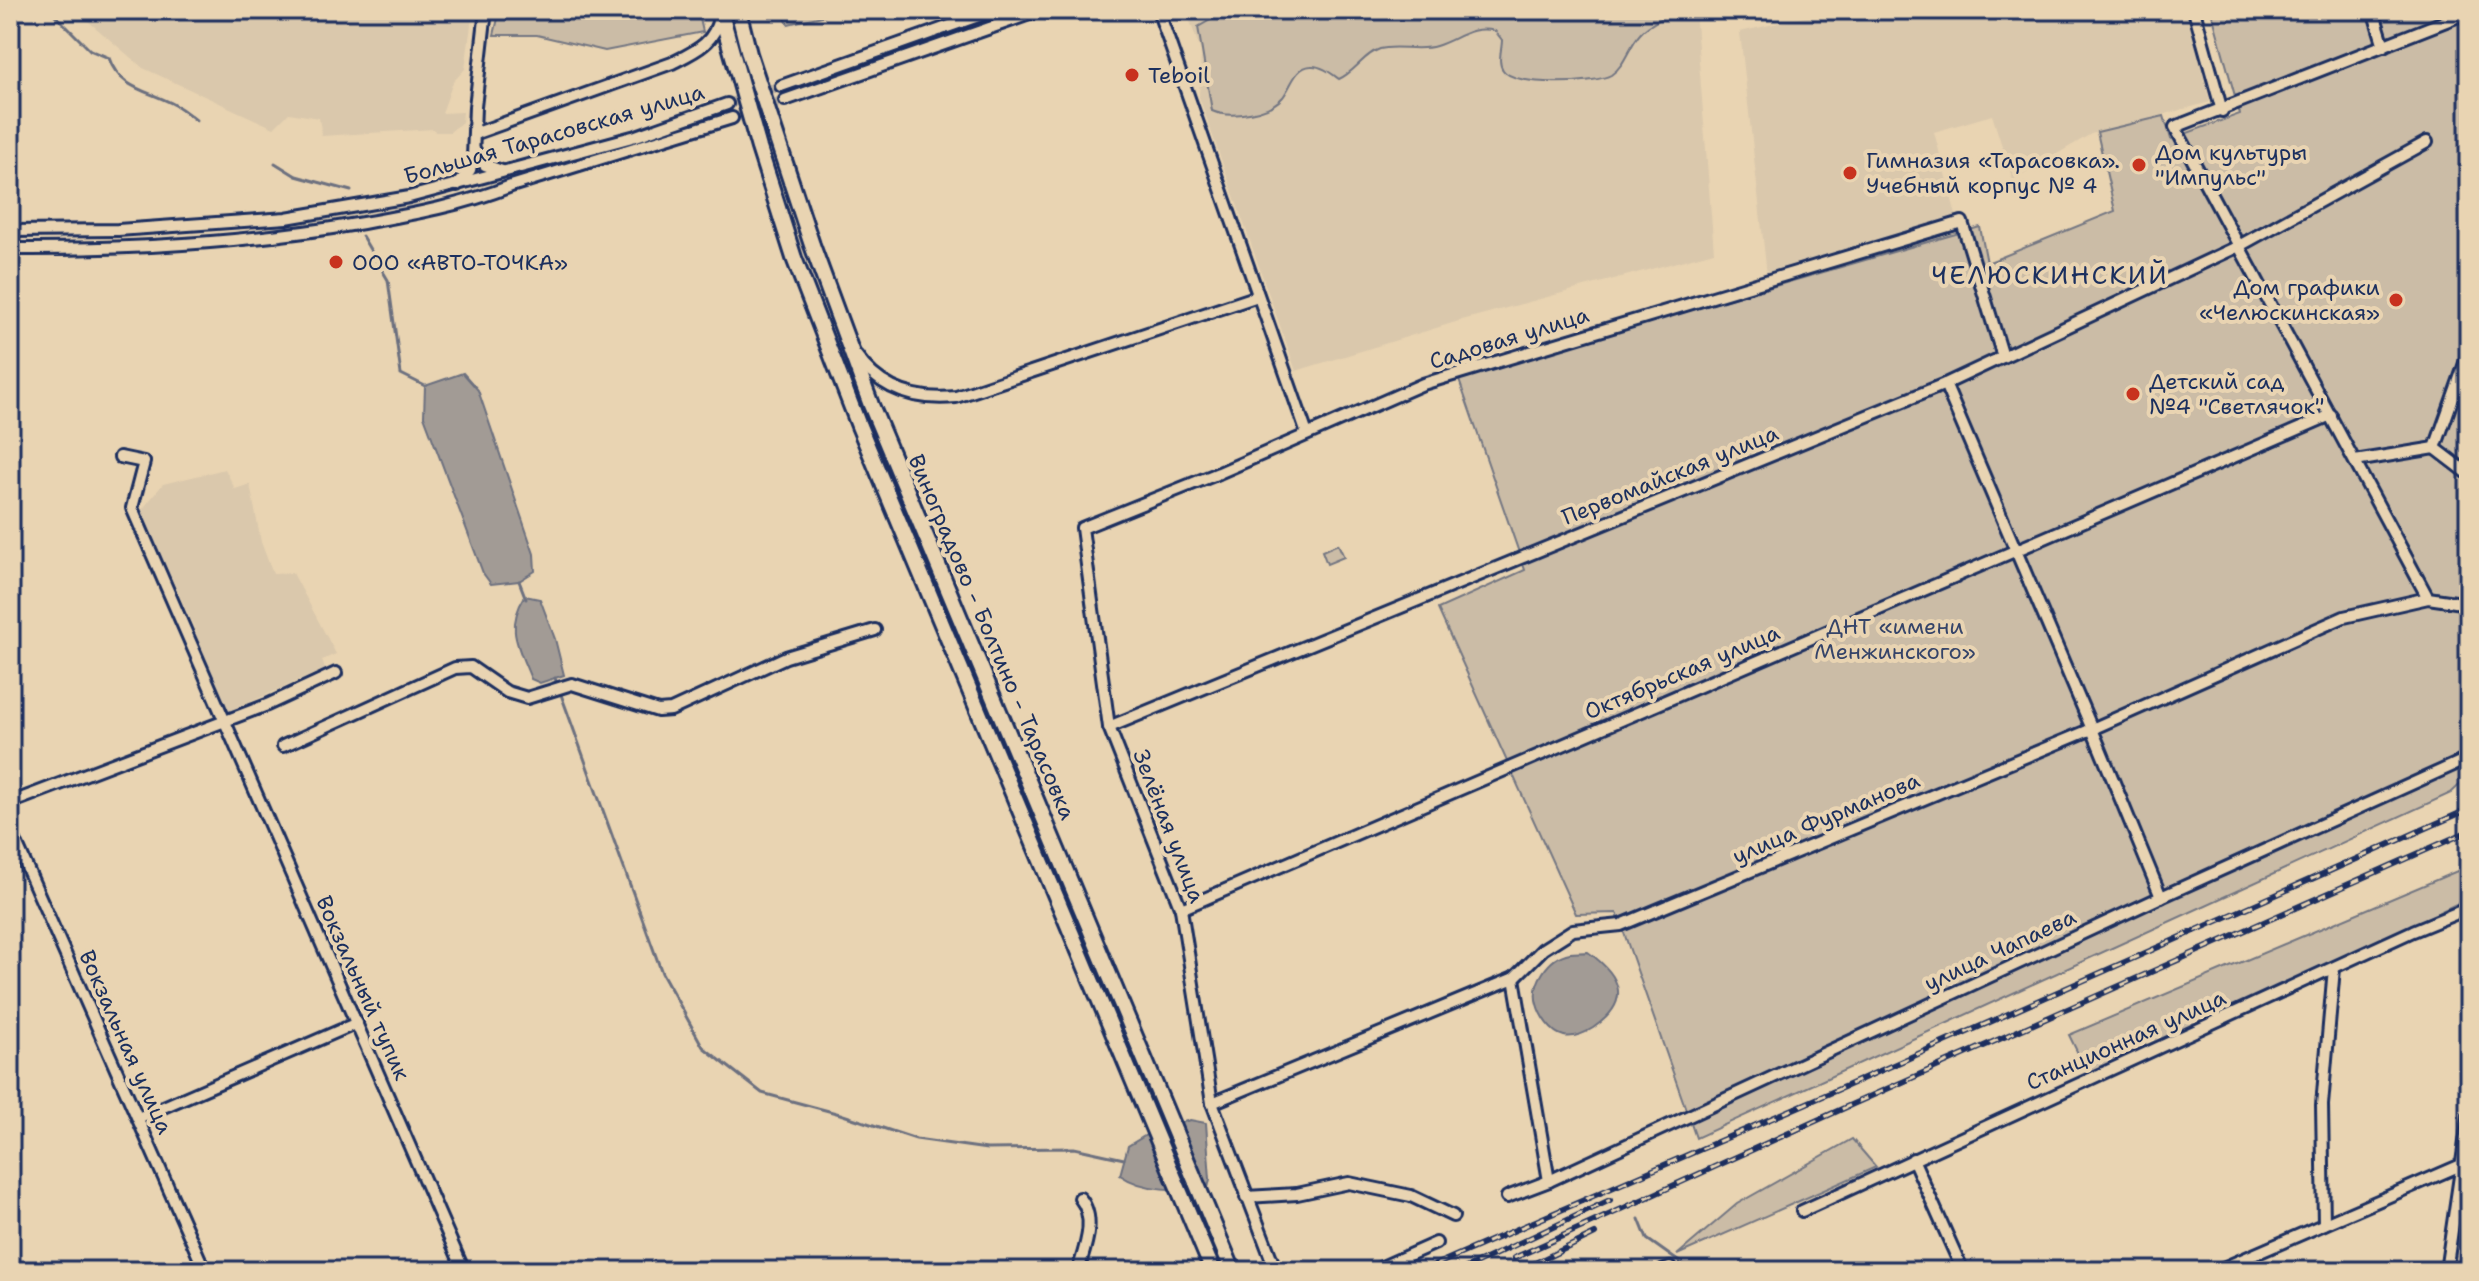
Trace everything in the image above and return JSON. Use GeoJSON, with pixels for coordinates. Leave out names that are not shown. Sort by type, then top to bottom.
{"type":"FeatureCollection","features":[{"type":"Feature","properties":{"kind":"main road","name":"Виноградово - Болтино - Тарасовка"},"geometry":{"type":"LineString","coordinates":[[720,10],[764,162],[811,302],[865,441],[1213,1271]]}},
{"type":"Feature","properties":{"kind":"main road","name":"Виноградово - Болтино - Тарасовка"},"geometry":{"type":"LineString","coordinates":[[738,10],[749,54],[844,337],[1233,1271]]}},
{"type":"Feature","properties":{"kind":"main road"},"geometry":{"type":"LineString","coordinates":[[745,10],[749,54]]}},
{"type":"Feature","properties":{"kind":"street"},"geometry":{"type":"LineString","coordinates":[[455,186],[470,170],[474,149],[486,10]]}},
{"type":"Feature","properties":{"kind":"street"},"geometry":{"type":"LineString","coordinates":[[474,134],[672,63],[698,50],[713,38],[720,10]]}},
{"type":"Feature","properties":{"kind":"street"},"geometry":{"type":"LineString","coordinates":[[781,86],[995,10]]}},
{"type":"Feature","properties":{"kind":"street"},"geometry":{"type":"LineString","coordinates":[[785,100],[1041,10]]}},
{"type":"Feature","properties":{"kind":"street"},"geometry":{"type":"LineString","coordinates":[[1158,10],[1307,434]]}},
{"type":"Feature","properties":{"kind":"street"},"geometry":{"type":"LineString","coordinates":[[2194,10],[2222,111]]}},
{"type":"Feature","properties":{"kind":"street"},"geometry":{"type":"LineString","coordinates":[[2373,10],[2384,46]]}},
{"type":"Feature","properties":{"kind":"street"},"geometry":{"type":"LineString","coordinates":[[2428,598],[2175,127],[2469,12]]}},
{"type":"Feature","properties":{"kind":"street","name":"Большая Тарасовская улица"},"geometry":{"type":"LineString","coordinates":[[10,231],[118,230],[286,218],[455,186],[636,136],[727,104]]}},
{"type":"Feature","properties":{"kind":"street","name":"Большая Тарасовская улица"},"geometry":{"type":"LineString","coordinates":[[10,249],[119,248],[289,235],[425,212],[480,199],[511,186],[732,118]]}},
{"type":"Feature","properties":{"kind":"street","name":"Первомайская улица"},"geometry":{"type":"LineString","coordinates":[[1109,727],[1945,384],[2239,246],[2427,142]]}},
{"type":"Feature","properties":{"kind":"street"},"geometry":{"type":"LineString","coordinates":[[474,149],[485,165],[504,172]]}},
{"type":"Feature","properties":{"kind":"street","name":"Садовая улица"},"geometry":{"type":"LineString","coordinates":[[1082,528],[1423,384],[1962,222],[2003,357]]}},
{"type":"Feature","properties":{"kind":"street"},"geometry":{"type":"LineString","coordinates":[[844,337],[879,380],[901,393],[932,400],[956,397],[1258,296]]}},
{"type":"Feature","properties":{"kind":"street"},"geometry":{"type":"LineString","coordinates":[[2435,448],[2469,352]]}},
{"type":"Feature","properties":{"kind":"street"},"geometry":{"type":"LineString","coordinates":[[1945,384],[2161,897]]}},
{"type":"Feature","properties":{"kind":"street","name":"Октябрьская улица"},"geometry":{"type":"LineString","coordinates":[[1181,909],[2331,415]]}},
{"type":"Feature","properties":{"kind":"street"},"geometry":{"type":"LineString","coordinates":[[2355,461],[2435,448],[2469,474]]}},
{"type":"Feature","properties":{"kind":"street","name":"Вокзальный тупик"},"geometry":{"type":"LineString","coordinates":[[120,457],[144,462],[132,508],[464,1271]]}},
{"type":"Feature","properties":{"kind":"street","name":"Зелёная улица"},"geometry":{"type":"LineString","coordinates":[[1082,528],[1109,727],[1181,909],[1212,1103],[1276,1271]]}},
{"type":"Feature","properties":{"kind":"street","name":"улица Фурманова"},"geometry":{"type":"LineString","coordinates":[[1212,1103],[1514,978],[1543,949],[1573,930],[1621,925],[2092,729],[2344,617],[2428,598],[2469,604]]}},
{"type":"Feature","properties":{"kind":"street"},"geometry":{"type":"LineString","coordinates":[[283,746],[455,668],[471,667],[507,692],[527,698],[572,684],[658,711],[671,710],[786,657],[875,630]]}},
{"type":"Feature","properties":{"kind":"street"},"geometry":{"type":"LineString","coordinates":[[10,803],[267,705],[336,673]]}},
{"type":"Feature","properties":{"kind":"street","name":"улица Чапаева"},"geometry":{"type":"LineString","coordinates":[[1507,1197],[1549,1181],[2469,758]]}},
{"type":"Feature","properties":{"kind":"street","name":"Вокзальная улица"},"geometry":{"type":"LineString","coordinates":[[10,829],[205,1271]]}},
{"type":"Feature","properties":{"kind":"street","name":"Станционная улица"},"geometry":{"type":"LineString","coordinates":[[1802,1211],[2469,908]]}},
{"type":"Feature","properties":{"kind":"street"},"geometry":{"type":"LineString","coordinates":[[2324,1224],[2322,1105],[2334,968]]}},
{"type":"Feature","properties":{"kind":"street"},"geometry":{"type":"LineString","coordinates":[[1514,978],[1549,1181]]}},
{"type":"Feature","properties":{"kind":"street"},"geometry":{"type":"LineString","coordinates":[[138,1118],[357,1023]]}},
{"type":"Feature","properties":{"kind":"street"},"geometry":{"type":"LineString","coordinates":[[2446,1271],[2469,1115]]}},
{"type":"Feature","properties":{"kind":"street"},"geometry":{"type":"LineString","coordinates":[[1913,1159],[1963,1271]]}},
{"type":"Feature","properties":{"kind":"street"},"geometry":{"type":"LineString","coordinates":[[2216,1271],[2461,1165]]}},
{"type":"Feature","properties":{"kind":"street"},"geometry":{"type":"LineString","coordinates":[[1246,1197],[1297,1194],[1349,1183],[1411,1196],[1453,1216]]}},
{"type":"Feature","properties":{"kind":"street"},"geometry":{"type":"LineString","coordinates":[[1078,1271],[1089,1234],[1088,1208],[1080,1198]]}},
{"type":"Feature","properties":{"kind":"street"},"geometry":{"type":"LineString","coordinates":[[1373,1271],[1436,1243]]}},
{"type":"Feature","properties":{"kind":"shaded area"},"geometry":{"type":"Polygon","coordinates":[[[75,10],[473,10],[465,69],[453,82],[442,113],[463,112],[462,122],[450,132],[435,132],[434,129],[322,136],[319,118],[289,113],[274,128],[143,68],[75,10]]]}},
{"type":"Feature","properties":{"kind":"shaded area"},"geometry":{"type":"Polygon","coordinates":[[[1186,10],[1695,10],[1714,252],[1462,320],[1296,371],[1199,97],[1201,52],[1186,10]]]}},
{"type":"Feature","properties":{"kind":"shaded area"},"geometry":{"type":"Polygon","coordinates":[[[1834,10],[2187,10],[2210,102],[2091,134],[2013,180],[1992,115],[1934,132],[1956,215],[1767,275],[1740,32],[1834,10]]]}},
{"type":"Feature","properties":{"kind":"shaded area"},"geometry":{"type":"Polygon","coordinates":[[[463,373],[478,390],[534,554],[535,571],[519,581],[491,584],[483,573],[424,416],[425,386],[463,373]]]}},
{"type":"Feature","properties":{"kind":"shaded area"},"geometry":{"type":"Polygon","coordinates":[[[225,469],[235,489],[250,484],[261,542],[273,574],[293,573],[336,654],[322,660],[325,669],[225,713],[190,637],[197,634],[141,511],[163,484],[225,469]]]}},
{"type":"Feature","properties":{"kind":"shaded area"},"geometry":{"type":"Polygon","coordinates":[[[525,596],[540,599],[564,675],[540,683],[531,679],[516,637],[516,618],[525,596]]]}},
{"type":"Feature","properties":{"kind":"shaded area"},"geometry":{"type":"Polygon","coordinates":[[[1588,952],[1615,980],[1617,999],[1613,1009],[1593,1028],[1579,1035],[1564,1036],[1543,1019],[1536,996],[1539,980],[1548,966],[1562,956],[1588,952]]]}},
{"type":"Feature","properties":{"kind":"shaded area"},"geometry":{"type":"Polygon","coordinates":[[[1190,1120],[1206,1123],[1208,1188],[1151,1187],[1120,1175],[1128,1146],[1153,1131],[1190,1120]]]}},
{"type":"Feature","properties":{"kind":"green space"},"geometry":{"type":"Polygon","coordinates":[[[500,10],[698,10],[703,32],[605,51],[537,35],[494,35],[500,10]]]}},
{"type":"Feature","properties":{"kind":"green space"},"geometry":{"type":"Polygon","coordinates":[[[781,10],[847,10],[788,24],[781,10]]]}},
{"type":"Feature","properties":{"kind":"green space"},"geometry":{"type":"Polygon","coordinates":[[[1228,10],[1676,10],[1644,30],[1620,66],[1611,75],[1602,78],[1555,82],[1510,75],[1500,63],[1502,40],[1495,31],[1479,30],[1429,48],[1380,49],[1339,79],[1319,67],[1306,67],[1297,74],[1277,103],[1259,111],[1229,114],[1212,111],[1198,27],[1228,10]]]}},
{"type":"Feature","properties":{"kind":"green space","name":"ДНТ «имени Менжинского»"},"geometry":{"type":"Polygon","coordinates":[[[2211,10],[2469,10],[2469,776],[2451,793],[1696,1138],[1617,913],[1576,914],[1438,609],[1525,570],[1458,377],[1980,227],[1987,263],[2115,211],[2097,132],[2164,116],[2171,139],[2240,114],[2211,10]]]}},
{"type":"Feature","properties":{"kind":"green space"},"geometry":{"type":"Polygon","coordinates":[[[1338,544],[1344,557],[1327,564],[1322,551],[1338,544]]]}},
{"type":"Feature","properties":{"kind":"green space"},"geometry":{"type":"Polygon","coordinates":[[[2469,866],[2469,898],[2090,1078],[2069,1035],[2469,866]]]}},
{"type":"Feature","properties":{"kind":"green space"},"geometry":{"type":"Polygon","coordinates":[[[1852,1139],[1876,1167],[1677,1255],[1737,1204],[1852,1139]]]}},
{"type":"Feature","properties":{"kind":"green space"},"geometry":{"type":"Polygon","coordinates":[[[2469,1157],[2469,1271],[2453,1271],[2469,1157]]]}},
{"type":"Feature","properties":{"kind":"waterway"},"geometry":{"type":"LineString","coordinates":[[50,10],[90,50],[109,58],[128,83],[175,105],[196,120]]}},
{"type":"Feature","properties":{"kind":"waterway"},"geometry":{"type":"LineString","coordinates":[[275,163],[296,176],[351,191]]}},
{"type":"Feature","properties":{"kind":"waterway"},"geometry":{"type":"LineString","coordinates":[[362,236],[388,280],[401,374],[425,386]]}},
{"type":"Feature","properties":{"kind":"waterway"},"geometry":{"type":"LineString","coordinates":[[519,581],[526,599]]}},
{"type":"Feature","properties":{"kind":"waterway"},"geometry":{"type":"LineString","coordinates":[[555,678],[662,973],[703,1047],[762,1093],[916,1139],[987,1149],[1074,1148],[1124,1159]]}},
{"type":"Feature","properties":{"kind":"waterway"},"geometry":{"type":"LineString","coordinates":[[1639,1219],[1647,1239],[1692,1271]]}},
{"type":"Feature","properties":{"kind":"tunnel"},"geometry":{"type":"LineString","coordinates":[[727,104],[781,86]]}},
{"type":"Feature","properties":{"kind":"tunnel"},"geometry":{"type":"LineString","coordinates":[[732,118],[785,100]]}},
{"type":"Feature","properties":{"kind":"railway"},"geometry":{"type":"LineString","coordinates":[[1421,1271],[2469,809]]}},
{"type":"Feature","properties":{"kind":"railway"},"geometry":{"type":"LineString","coordinates":[[1514,1258],[2469,831]]}},
{"type":"Feature","properties":{"kind":"railway"},"geometry":{"type":"LineString","coordinates":[[1460,1271],[1610,1200]]}},
{"type":"Feature","properties":{"kind":"railway"},"geometry":{"type":"LineString","coordinates":[[1519,1271],[1595,1234]]}},
{"type":"Feature","properties":{"kind":"place","name":"Teboil"},"geometry":{"type":"Point","coordinates":[1132,75]}},
{"type":"Feature","properties":{"kind":"place","name":"Дом культуры \"Импульс\""},"geometry":{"type":"Point","coordinates":[2139,165]}},
{"type":"Feature","properties":{"kind":"place","name":"Гимназия «Тарасовка». Учебный корпус № 4"},"geometry":{"type":"Point","coordinates":[1850,173]}},
{"type":"Feature","properties":{"kind":"place","name":"ООО «АВТО-ТОЧКА»"},"geometry":{"type":"Point","coordinates":[336,262]}},
{"type":"Feature","properties":{"kind":"place","name":"Дом графики «Челюскинская»"},"geometry":{"type":"Point","coordinates":[2396,300]}},
{"type":"Feature","properties":{"kind":"place","name":"Детский сад №4 \"Светлячок\""},"geometry":{"type":"Point","coordinates":[2133,394]}},
{"type":"Feature","properties":{"kind":"district","name":"ЧЕЛЮСКИНСКИЙ"},"geometry":{"type":"Point","coordinates":[2050,274]}}]}
